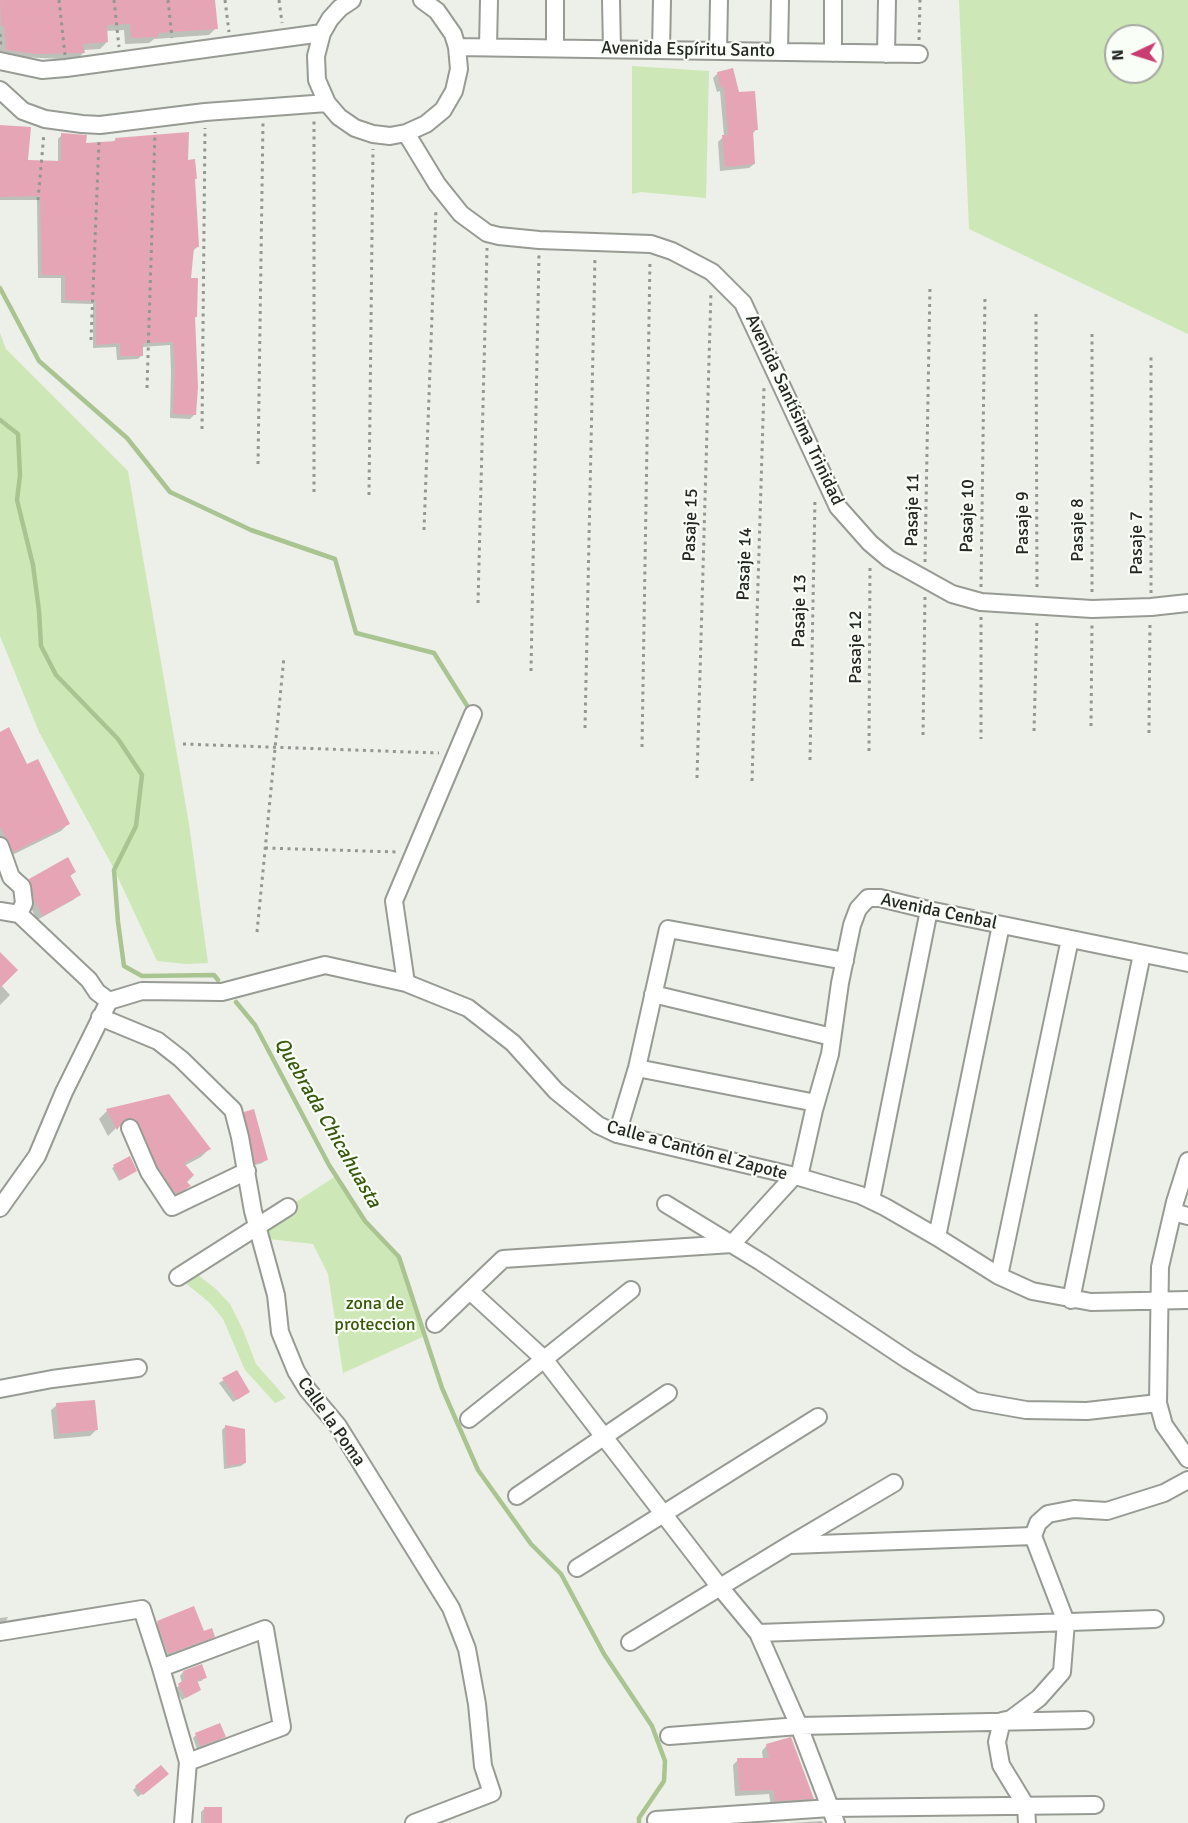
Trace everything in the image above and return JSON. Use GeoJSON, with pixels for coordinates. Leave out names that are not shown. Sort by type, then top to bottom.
{"type":"FeatureCollection","features":[{"type":"Feature","properties":{"kind":"street"},"geometry":{"type":"LineString","coordinates":[[320,103],[315,56],[322,33],[335,14],[352,0]]}},
{"type":"Feature","properties":{"kind":"street"},"geometry":{"type":"LineString","coordinates":[[0,90],[23,111],[45,119],[82,124],[320,103],[355,128],[373,134],[390,136],[406,133],[426,124],[443,110],[454,91],[459,69],[457,47],[446,22],[437,11],[422,0]]}},
{"type":"Feature","properties":{"kind":"street"},"geometry":{"type":"LineString","coordinates":[[488,47],[489,0]]}},
{"type":"Feature","properties":{"kind":"street"},"geometry":{"type":"LineString","coordinates":[[555,0],[555,48]]}},
{"type":"Feature","properties":{"kind":"street"},"geometry":{"type":"LineString","coordinates":[[611,0],[612,49]]}},
{"type":"Feature","properties":{"kind":"street"},"geometry":{"type":"LineString","coordinates":[[661,50],[662,0]]}},
{"type":"Feature","properties":{"kind":"street"},"geometry":{"type":"LineString","coordinates":[[718,51],[719,0]]}},
{"type":"Feature","properties":{"kind":"street"},"geometry":{"type":"LineString","coordinates":[[779,52],[780,0]]}},
{"type":"Feature","properties":{"kind":"street"},"geometry":{"type":"LineString","coordinates":[[833,0],[833,53]]}},
{"type":"Feature","properties":{"kind":"street"},"geometry":{"type":"LineString","coordinates":[[886,54],[887,0]]}},
{"type":"Feature","properties":{"kind":"street"},"geometry":{"type":"LineString","coordinates":[[0,61],[42,70],[66,68],[322,33]]}},
{"type":"Feature","properties":{"kind":"street","name":"Avenida Espíritu Santo"},"geometry":{"type":"LineString","coordinates":[[457,47],[919,54]]}},
{"type":"Feature","properties":{"kind":"street","name":"Avenida Santísima Trinidad"},"geometry":{"type":"LineString","coordinates":[[406,133],[437,184],[461,214],[487,233],[539,240],[651,244],[672,251],[712,272],[743,303],[838,507],[870,543],[889,559],[952,594],[981,602],[1092,609],[1188,603]]}},
{"type":"Feature","properties":{"kind":"street"},"geometry":{"type":"LineString","coordinates":[[406,982],[394,901],[473,714]]}},
{"type":"Feature","properties":{"kind":"street"},"geometry":{"type":"LineString","coordinates":[[0,846],[11,877],[22,887],[24,903],[19,914]]}},
{"type":"Feature","properties":{"kind":"street","name":"Avenida Cenbal"},"geometry":{"type":"LineString","coordinates":[[797,1177],[830,1054],[845,961],[858,909],[868,898],[880,898],[1188,963]]}},
{"type":"Feature","properties":{"kind":"street"},"geometry":{"type":"LineString","coordinates":[[0,910],[19,914],[89,980],[96,992],[109,1001],[64,1092],[36,1156],[0,1208]]}},
{"type":"Feature","properties":{"kind":"street"},"geometry":{"type":"LineString","coordinates":[[871,1200],[929,910]]}},
{"type":"Feature","properties":{"kind":"street"},"geometry":{"type":"LineString","coordinates":[[937,1237],[1001,925]]}},
{"type":"Feature","properties":{"kind":"street"},"geometry":{"type":"LineString","coordinates":[[617,1134],[637,1068],[668,929],[845,961]]}},
{"type":"Feature","properties":{"kind":"street"},"geometry":{"type":"LineString","coordinates":[[999,1276],[1070,939]]}},
{"type":"Feature","properties":{"kind":"street"},"geometry":{"type":"LineString","coordinates":[[1071,1300],[1142,954]]}},
{"type":"Feature","properties":{"kind":"street","name":"Calle a Cantón el Zapote"},"geometry":{"type":"LineString","coordinates":[[109,1001],[142,991],[222,992],[325,965],[406,982],[468,1008],[513,1043],[556,1091],[598,1125],[617,1134],[797,1177],[871,1200],[937,1237],[999,1276],[1032,1292],[1091,1302],[1188,1300]]}},
{"type":"Feature","properties":{"kind":"street"},"geometry":{"type":"LineString","coordinates":[[653,994],[832,1037]]}},
{"type":"Feature","properties":{"kind":"street","name":"Calle la Poma"},"geometry":{"type":"LineString","coordinates":[[100,1017],[158,1041],[181,1059],[233,1110],[257,1227],[276,1295],[280,1332],[296,1371],[307,1389],[338,1426],[451,1608],[467,1648],[477,1704],[483,1766],[492,1793],[414,1823]]}},
{"type":"Feature","properties":{"kind":"street"},"geometry":{"type":"LineString","coordinates":[[637,1068],[816,1103]]}},
{"type":"Feature","properties":{"kind":"street"},"geometry":{"type":"LineString","coordinates":[[130,1128],[148,1172],[172,1207],[246,1171]]}},
{"type":"Feature","properties":{"kind":"street"},"geometry":{"type":"LineString","coordinates":[[1188,1161],[1180,1214],[1160,1267],[1158,1301],[1158,1403],[1164,1425],[1188,1459]]}},
{"type":"Feature","properties":{"kind":"street"},"geometry":{"type":"LineString","coordinates":[[435,1324],[503,1259],[732,1244],[797,1177]]}},
{"type":"Feature","properties":{"kind":"street"},"geometry":{"type":"LineString","coordinates":[[666,1204],[975,1401],[1026,1410],[1087,1411],[1158,1403]]}},
{"type":"Feature","properties":{"kind":"street"},"geometry":{"type":"LineString","coordinates":[[178,1277],[288,1207]]}},
{"type":"Feature","properties":{"kind":"street"},"geometry":{"type":"LineString","coordinates":[[469,1419],[631,1290]]}},
{"type":"Feature","properties":{"kind":"street"},"geometry":{"type":"LineString","coordinates":[[470,1291],[544,1359],[758,1633],[799,1726],[833,1815]]}},
{"type":"Feature","properties":{"kind":"street"},"geometry":{"type":"LineString","coordinates":[[0,1389],[52,1379],[138,1368]]}},
{"type":"Feature","properties":{"kind":"street"},"geometry":{"type":"LineString","coordinates":[[517,1496],[668,1393]]}},
{"type":"Feature","properties":{"kind":"street"},"geometry":{"type":"LineString","coordinates":[[577,1568],[818,1417]]}},
{"type":"Feature","properties":{"kind":"street"},"geometry":{"type":"LineString","coordinates":[[1002,1721],[1011,1719],[1039,1698],[1062,1672],[1066,1622],[1033,1536],[1038,1523],[1048,1514],[1074,1509],[1107,1511],[1164,1493],[1188,1480]]}},
{"type":"Feature","properties":{"kind":"street"},"geometry":{"type":"LineString","coordinates":[[630,1642],[894,1483]]}},
{"type":"Feature","properties":{"kind":"street"},"geometry":{"type":"LineString","coordinates":[[789,1545],[1033,1536]]}},
{"type":"Feature","properties":{"kind":"street"},"geometry":{"type":"LineString","coordinates":[[0,1632],[142,1609],[188,1762],[183,1823]]}},
{"type":"Feature","properties":{"kind":"street"},"geometry":{"type":"LineString","coordinates":[[758,1633],[1155,1619]]}},
{"type":"Feature","properties":{"kind":"street"},"geometry":{"type":"LineString","coordinates":[[161,1668],[265,1629],[282,1727],[188,1762]]}},
{"type":"Feature","properties":{"kind":"street"},"geometry":{"type":"LineString","coordinates":[[669,1736],[799,1726],[1085,1720]]}},
{"type":"Feature","properties":{"kind":"street"},"geometry":{"type":"LineString","coordinates":[[1002,1721],[997,1742],[1001,1765],[1027,1815]]}},
{"type":"Feature","properties":{"kind":"street"},"geometry":{"type":"LineString","coordinates":[[656,1820],[833,1815],[1027,1815],[1095,1805]]}},
{"type":"Feature","properties":{"kind":"path"},"geometry":{"type":"LineString","coordinates":[[59,0],[66,68]]}},
{"type":"Feature","properties":{"kind":"path"},"geometry":{"type":"LineString","coordinates":[[114,0],[121,61]]}},
{"type":"Feature","properties":{"kind":"path"},"geometry":{"type":"LineString","coordinates":[[168,0],[174,52]]}},
{"type":"Feature","properties":{"kind":"path"},"geometry":{"type":"LineString","coordinates":[[225,0],[231,45]]}},
{"type":"Feature","properties":{"kind":"path"},"geometry":{"type":"LineString","coordinates":[[279,0],[283,39]]}},
{"type":"Feature","properties":{"kind":"path"},"geometry":{"type":"LineString","coordinates":[[919,54],[920,0]]}},
{"type":"Feature","properties":{"kind":"path"},"geometry":{"type":"LineString","coordinates":[[314,492],[320,103]]}},
{"type":"Feature","properties":{"kind":"path"},"geometry":{"type":"LineString","coordinates":[[258,464],[263,108]]}},
{"type":"Feature","properties":{"kind":"path"},"geometry":{"type":"LineString","coordinates":[[202,429],[205,112]]}},
{"type":"Feature","properties":{"kind":"path"},"geometry":{"type":"LineString","coordinates":[[38,200],[45,119]]}},
{"type":"Feature","properties":{"kind":"path"},"geometry":{"type":"LineString","coordinates":[[147,388],[156,119]]}},
{"type":"Feature","properties":{"kind":"path"},"geometry":{"type":"LineString","coordinates":[[91,340],[100,124]]}},
{"type":"Feature","properties":{"kind":"path"},"geometry":{"type":"LineString","coordinates":[[369,495],[373,134]]}},
{"type":"Feature","properties":{"kind":"path"},"geometry":{"type":"LineString","coordinates":[[424,530],[437,184]]}},
{"type":"Feature","properties":{"kind":"path"},"geometry":{"type":"LineString","coordinates":[[478,603],[487,233]]}},
{"type":"Feature","properties":{"kind":"path"},"geometry":{"type":"LineString","coordinates":[[531,672],[539,240]]}},
{"type":"Feature","properties":{"kind":"path"},"geometry":{"type":"LineString","coordinates":[[585,728],[596,242]]}},
{"type":"Feature","properties":{"kind":"path"},"geometry":{"type":"LineString","coordinates":[[642,747],[651,244]]}},
{"type":"Feature","properties":{"kind":"path","name":"Pasaje 15"},"geometry":{"type":"LineString","coordinates":[[697,778],[712,272]]}},
{"type":"Feature","properties":{"kind":"path","name":"Pasaje 11"},"geometry":{"type":"LineString","coordinates":[[923,735],[930,285]]}},
{"type":"Feature","properties":{"kind":"path","name":"Pasaje 10"},"geometry":{"type":"LineString","coordinates":[[981,739],[985,295]]}},
{"type":"Feature","properties":{"kind":"path","name":"Pasaje 9"},"geometry":{"type":"LineString","coordinates":[[1034,731],[1037,607],[1036,314]]}},
{"type":"Feature","properties":{"kind":"path","name":"Pasaje 8"},"geometry":{"type":"LineString","coordinates":[[1091,726],[1092,334]]}},
{"type":"Feature","properties":{"kind":"path","name":"Pasaje 7"},"geometry":{"type":"LineString","coordinates":[[1149,733],[1151,354]]}},
{"type":"Feature","properties":{"kind":"path","name":"Pasaje 14"},"geometry":{"type":"LineString","coordinates":[[752,781],[764,383]]}},
{"type":"Feature","properties":{"kind":"path","name":"Pasaje 13"},"geometry":{"type":"LineString","coordinates":[[810,760],[815,498]]}},
{"type":"Feature","properties":{"kind":"path","name":"Pasaje 12"},"geometry":{"type":"LineString","coordinates":[[869,751],[870,543]]}},
{"type":"Feature","properties":{"kind":"path"},"geometry":{"type":"LineString","coordinates":[[257,932],[284,657]]}},
{"type":"Feature","properties":{"kind":"path"},"geometry":{"type":"LineString","coordinates":[[183,744],[456,754]]}},
{"type":"Feature","properties":{"kind":"path"},"geometry":{"type":"LineString","coordinates":[[265,848],[415,853]]}},
{"type":"Feature","properties":{"kind":"green space"},"geometry":{"type":"Polygon","coordinates":[[[959,0],[1188,0],[1188,334],[969,229],[959,0]]]}},
{"type":"Feature","properties":{"kind":"green space"},"geometry":{"type":"Polygon","coordinates":[[[632,66],[709,71],[706,198],[641,192],[632,194],[632,66]]]}},
{"type":"Feature","properties":{"kind":"green space"},"geometry":{"type":"Polygon","coordinates":[[[0,333],[6,349],[128,471],[189,824],[208,963],[186,964],[157,961],[112,865],[39,732],[0,636],[0,333]]]}},
{"type":"Feature","properties":{"kind":"green space","name":"zona de proteccion"},"geometry":{"type":"Polygon","coordinates":[[[336,1176],[365,1221],[400,1260],[425,1336],[343,1373],[328,1274],[313,1244],[260,1238],[257,1227],[336,1176]]]}},
{"type":"Feature","properties":{"kind":"green space"},"geometry":{"type":"Polygon","coordinates":[[[193,1271],[216,1289],[230,1304],[256,1364],[286,1398],[275,1403],[245,1370],[223,1319],[210,1303],[178,1277],[193,1271]]]}},
{"type":"Feature","properties":{"kind":"building"},"geometry":{"type":"Polygon","coordinates":[[[0,0],[215,0],[218,29],[158,33],[158,37],[131,38],[130,24],[107,25],[108,42],[83,44],[85,53],[37,54],[6,50],[4,26],[1,26],[0,0]]]}},
{"type":"Feature","properties":{"kind":"building"},"geometry":{"type":"Polygon","coordinates":[[[733,68],[739,92],[755,91],[758,130],[753,130],[755,164],[725,167],[722,135],[728,135],[724,87],[721,88],[717,72],[733,68]]]}},
{"type":"Feature","properties":{"kind":"building"},"geometry":{"type":"Polygon","coordinates":[[[0,125],[31,127],[28,160],[61,161],[61,133],[87,135],[86,143],[116,141],[115,138],[189,132],[188,160],[195,159],[197,179],[195,179],[199,247],[194,248],[191,278],[198,278],[197,317],[195,317],[198,387],[196,415],[173,414],[175,367],[173,342],[143,343],[143,356],[120,356],[120,343],[96,345],[96,301],[65,300],[65,275],[42,275],[40,196],[0,197],[0,125]]]}},
{"type":"Feature","properties":{"kind":"building"},"geometry":{"type":"Polygon","coordinates":[[[9,727],[27,764],[38,759],[70,824],[13,852],[0,826],[0,732],[9,727]]]}},
{"type":"Feature","properties":{"kind":"building"},"geometry":{"type":"Polygon","coordinates":[[[68,857],[76,872],[70,875],[81,895],[43,916],[34,900],[29,879],[68,857]]]}},
{"type":"Feature","properties":{"kind":"building"},"geometry":{"type":"Polygon","coordinates":[[[0,952],[18,970],[0,988],[0,952]]]}},
{"type":"Feature","properties":{"kind":"building"},"geometry":{"type":"Polygon","coordinates":[[[169,1094],[211,1149],[184,1163],[194,1175],[187,1182],[191,1186],[176,1194],[158,1167],[137,1120],[125,1119],[117,1130],[106,1109],[169,1094]]]}},
{"type":"Feature","properties":{"kind":"building"},"geometry":{"type":"Polygon","coordinates":[[[254,1109],[268,1160],[255,1164],[244,1112],[254,1109]]]}},
{"type":"Feature","properties":{"kind":"building"},"geometry":{"type":"Polygon","coordinates":[[[130,1156],[137,1171],[121,1180],[113,1165],[130,1156]]]}},
{"type":"Feature","properties":{"kind":"building"},"geometry":{"type":"Polygon","coordinates":[[[237,1370],[250,1392],[237,1400],[222,1378],[237,1370]]]}},
{"type":"Feature","properties":{"kind":"building"},"geometry":{"type":"Polygon","coordinates":[[[95,1400],[98,1430],[59,1434],[56,1403],[95,1400]]]}},
{"type":"Feature","properties":{"kind":"building"},"geometry":{"type":"Polygon","coordinates":[[[225,1425],[245,1429],[246,1463],[227,1466],[225,1425]]]}},
{"type":"Feature","properties":{"kind":"building"},"geometry":{"type":"Polygon","coordinates":[[[194,1606],[204,1631],[212,1628],[215,1637],[168,1654],[157,1621],[194,1606]]]}},
{"type":"Feature","properties":{"kind":"building"},"geometry":{"type":"Polygon","coordinates":[[[202,1664],[207,1678],[197,1680],[201,1690],[186,1698],[178,1684],[185,1679],[183,1671],[202,1664]]]}},
{"type":"Feature","properties":{"kind":"building"},"geometry":{"type":"Polygon","coordinates":[[[220,1723],[226,1737],[200,1746],[195,1733],[220,1723]]]}},
{"type":"Feature","properties":{"kind":"building"},"geometry":{"type":"Polygon","coordinates":[[[791,1737],[814,1799],[775,1801],[774,1790],[740,1791],[737,1758],[769,1758],[766,1744],[791,1737]]]}},
{"type":"Feature","properties":{"kind":"building"},"geometry":{"type":"Polygon","coordinates":[[[161,1765],[169,1774],[143,1795],[135,1786],[161,1765]]]}},
{"type":"Feature","properties":{"kind":"building"},"geometry":{"type":"Polygon","coordinates":[[[204,1807],[222,1807],[222,1823],[204,1823],[204,1807]]]}},
{"type":"Feature","properties":{"kind":"waterway"},"geometry":{"type":"LineString","coordinates":[[0,288],[39,361],[127,438],[170,492],[251,530],[335,559],[356,633],[434,653],[471,712]]}},
{"type":"Feature","properties":{"kind":"waterway","name":"Quebrada Chicahuasta"},"geometry":{"type":"LineString","coordinates":[[0,420],[18,434],[20,475],[17,500],[33,565],[41,646],[56,675],[118,739],[142,775],[136,826],[114,870],[124,966],[142,976],[214,975],[218,980]]}},
{"type":"Feature","properties":{"kind":"waterway","name":"Quebrada Chicahuasta"},"geometry":{"type":"LineString","coordinates":[[236,1002],[255,1025],[329,1165],[365,1221],[399,1257],[442,1388],[478,1470],[531,1544],[561,1574],[604,1654],[652,1726],[665,1761],[664,1781],[639,1818],[639,1823]]}}]}
